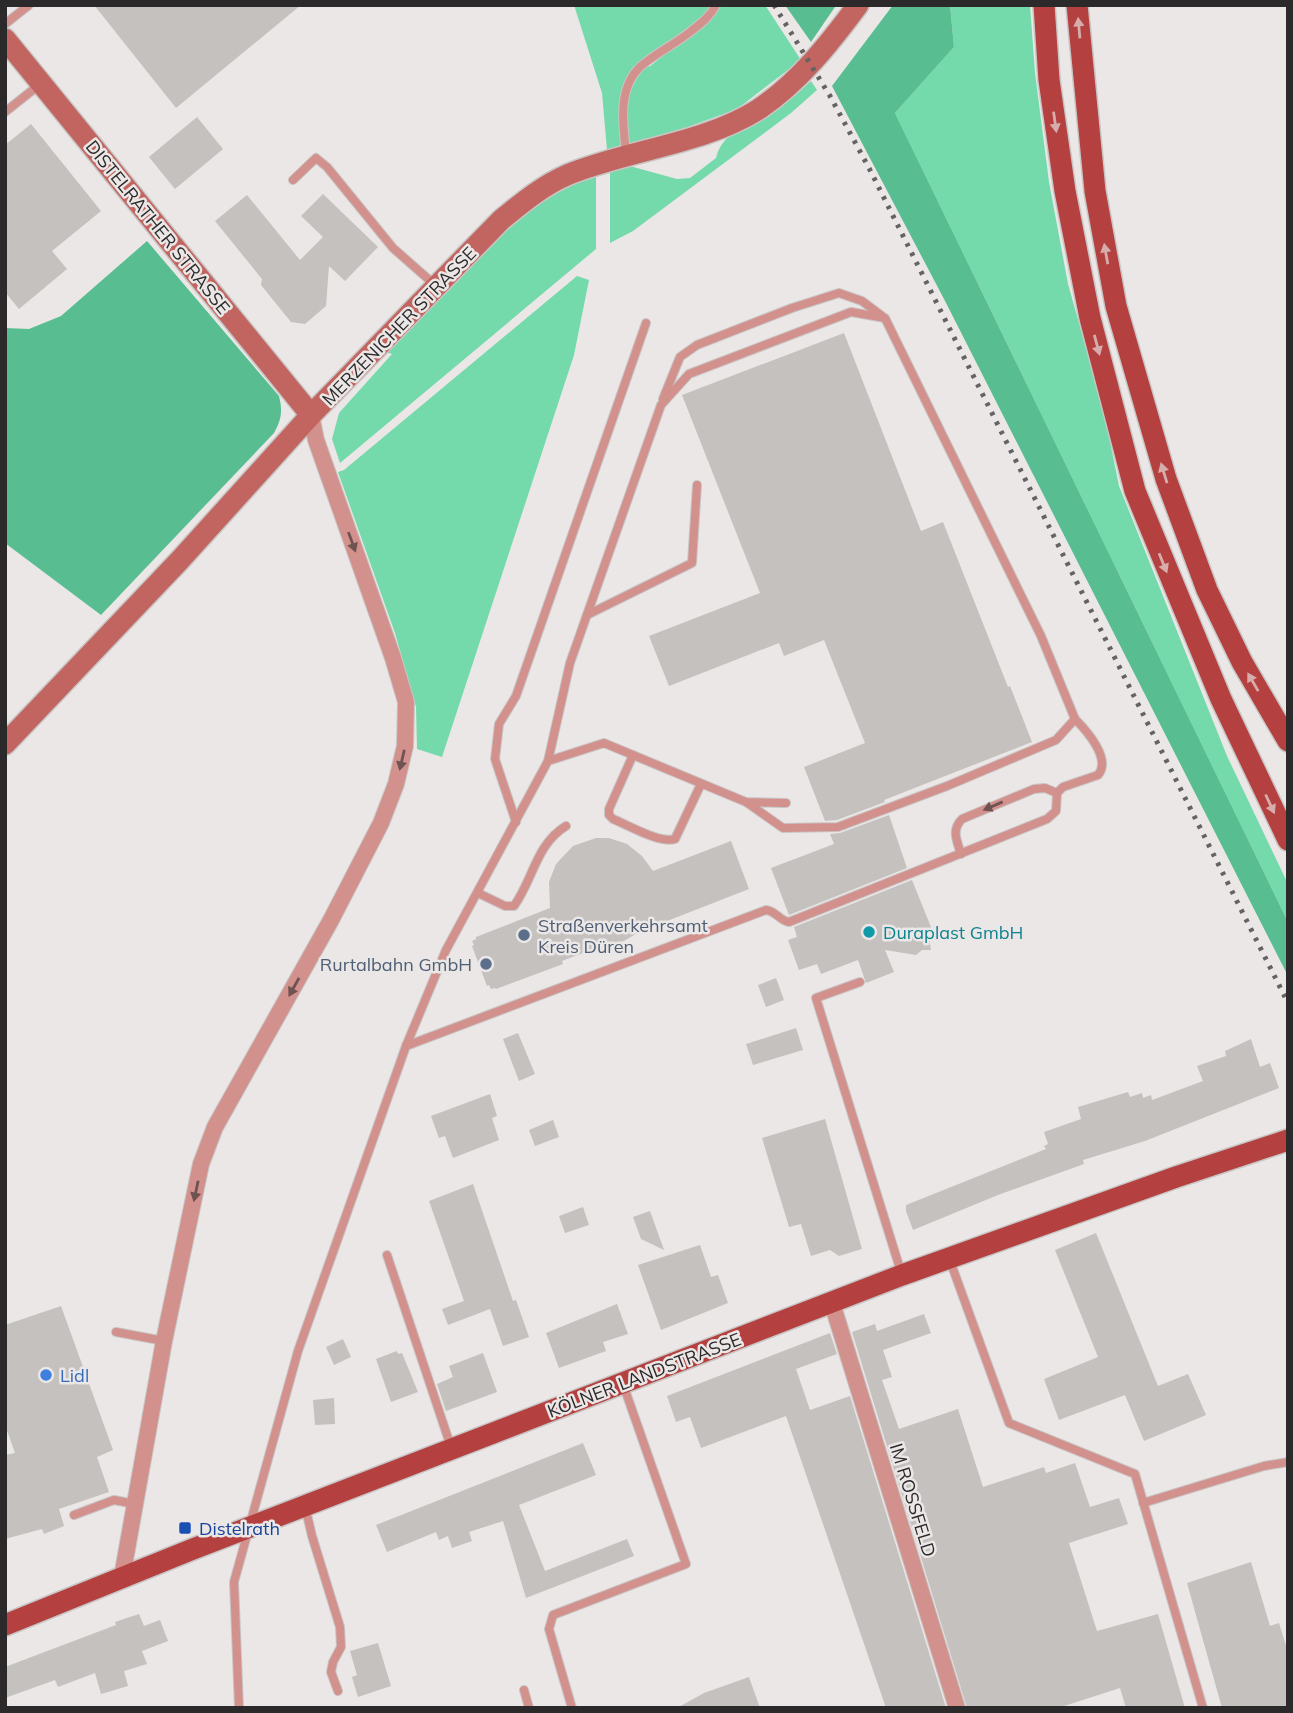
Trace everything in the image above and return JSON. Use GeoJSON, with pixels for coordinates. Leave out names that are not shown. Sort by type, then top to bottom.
{"type":"FeatureCollection","features":[{"type":"Feature","properties":{"kind":"main road"},"geometry":{"type":"LineString","coordinates":[[1044,5],[1049,80],[1065,191],[1090,318],[1135,491],[1221,699],[1288,840]]}},
{"type":"Feature","properties":{"kind":"main road"},"geometry":{"type":"LineString","coordinates":[[1077,5],[1094,191],[1116,306],[1166,479],[1207,590],[1241,662],[1288,741]]}},
{"type":"Feature","properties":{"kind":"main road","name":"KÖLNER LANDSTRASSE"},"geometry":{"type":"LineString","coordinates":[[5,1625],[122,1577],[902,1275],[1288,1140]]}},
{"type":"Feature","properties":{"kind":"street","name":"MERZENICHER STRASSE"},"geometry":{"type":"LineString","coordinates":[[5,744],[180,560],[311,415],[501,220],[536,192],[566,175],[710,131],[758,109],[789,87],[816,59],[858,5]]}},
{"type":"Feature","properties":{"kind":"street","name":"DISTELRATHER STRASSE"},"geometry":{"type":"LineString","coordinates":[[5,39],[311,415]]}},
{"type":"Feature","properties":{"kind":"street"},"geometry":{"type":"LineString","coordinates":[[122,1577],[164,1340],[201,1164],[215,1127],[331,920],[381,823],[396,784],[405,746],[406,702],[316,440],[311,415]]}},
{"type":"Feature","properties":{"kind":"street","name":"IM ROSSFELD"},"geometry":{"type":"LineString","coordinates":[[832,1303],[957,1708]]}},
{"type":"Feature","properties":{"kind":"lane"},"geometry":{"type":"LineString","coordinates":[[5,24],[29,5]]}},
{"type":"Feature","properties":{"kind":"lane"},"geometry":{"type":"LineString","coordinates":[[626,156],[623,115],[626,87],[640,67],[683,37],[712,13],[716,5]]}},
{"type":"Feature","properties":{"kind":"lane"},"geometry":{"type":"LineString","coordinates":[[5,112],[41,83]]}},
{"type":"Feature","properties":{"kind":"lane"},"geometry":{"type":"LineString","coordinates":[[293,180],[316,158],[327,167],[393,248],[437,287]]}},
{"type":"Feature","properties":{"kind":"lane"},"geometry":{"type":"LineString","coordinates":[[239,1708],[234,1582],[298,1351],[406,1046],[446,950],[548,761],[565,685],[587,615],[680,356],[697,345],[839,293],[862,300],[885,318],[1041,636],[1075,719],[1096,743],[1102,770],[1098,775],[1063,787],[1057,793],[1056,811],[1048,819],[961,854],[789,922],[772,911],[758,913],[406,1046]]}},
{"type":"Feature","properties":{"kind":"lane"},"geometry":{"type":"LineString","coordinates":[[661,405],[689,374],[851,312],[885,318]]}},
{"type":"Feature","properties":{"kind":"lane"},"geometry":{"type":"LineString","coordinates":[[516,822],[495,759],[499,724],[516,696],[646,323]]}},
{"type":"Feature","properties":{"kind":"lane"},"geometry":{"type":"LineString","coordinates":[[587,615],[692,563],[697,485]]}},
{"type":"Feature","properties":{"kind":"lane"},"geometry":{"type":"LineString","coordinates":[[548,761],[604,743],[746,802],[783,828],[838,827],[947,786],[1056,740],[1075,719]]}},
{"type":"Feature","properties":{"kind":"lane"},"geometry":{"type":"LineString","coordinates":[[633,755],[609,809],[609,815],[659,838],[670,841],[675,839],[701,784]]}},
{"type":"Feature","properties":{"kind":"lane"},"geometry":{"type":"LineString","coordinates":[[961,854],[955,834],[956,825],[962,819],[1034,789],[1045,788],[1057,793]]}},
{"type":"Feature","properties":{"kind":"lane"},"geometry":{"type":"LineString","coordinates":[[746,802],[786,803]]}},
{"type":"Feature","properties":{"kind":"lane"},"geometry":{"type":"LineString","coordinates":[[478,893],[505,906],[514,906],[545,847],[552,837],[566,826]]}},
{"type":"Feature","properties":{"kind":"lane"},"geometry":{"type":"LineString","coordinates":[[860,982],[816,998],[902,1275]]}},
{"type":"Feature","properties":{"kind":"lane"},"geometry":{"type":"LineString","coordinates":[[387,1255],[452,1450]]}},
{"type":"Feature","properties":{"kind":"lane"},"geometry":{"type":"LineString","coordinates":[[949,1258],[1009,1423],[1135,1474],[1203,1708]]}},
{"type":"Feature","properties":{"kind":"lane"},"geometry":{"type":"LineString","coordinates":[[116,1332],[164,1340]]}},
{"type":"Feature","properties":{"kind":"lane"},"geometry":{"type":"LineString","coordinates":[[572,1708],[549,1629],[553,1615],[686,1564],[623,1384]]}},
{"type":"Feature","properties":{"kind":"lane"},"geometry":{"type":"LineString","coordinates":[[1143,1503],[1264,1466],[1288,1462]]}},
{"type":"Feature","properties":{"kind":"lane"},"geometry":{"type":"LineString","coordinates":[[74,1515],[114,1500],[135,1504]]}},
{"type":"Feature","properties":{"kind":"lane"},"geometry":{"type":"LineString","coordinates":[[306,1506],[312,1536],[340,1628],[341,1647],[331,1672],[338,1691]]}},
{"type":"Feature","properties":{"kind":"lane"},"geometry":{"type":"LineString","coordinates":[[524,1690],[529,1708]]}},
{"type":"Feature","properties":{"kind":"green space"},"geometry":{"type":"Polygon","coordinates":[[[574,5],[711,5],[708,12],[648,58],[649,67],[716,13],[719,5],[765,5],[801,60],[737,109],[685,128],[607,150],[602,93],[574,5]]]}},
{"type":"Feature","properties":{"kind":"green space"},"geometry":{"type":"Polygon","coordinates":[[[785,5],[833,5],[835,7],[811,42],[785,5]]]}},
{"type":"Feature","properties":{"kind":"green space"},"geometry":{"type":"Polygon","coordinates":[[[893,5],[950,5],[954,47],[895,113],[1288,922],[1288,976],[944,299],[832,86],[893,5]]]}},
{"type":"Feature","properties":{"kind":"green space"},"geometry":{"type":"Polygon","coordinates":[[[950,5],[1030,5],[1035,73],[1049,182],[1068,284],[1104,412],[1119,486],[1227,756],[1288,884],[1288,922],[895,113],[954,47],[950,5]]]}},
{"type":"Feature","properties":{"kind":"green space"},"geometry":{"type":"Polygon","coordinates":[[[811,81],[817,90],[791,113],[633,231],[610,243],[610,169],[626,165],[677,179],[690,178],[716,158],[724,141],[731,135],[776,110],[811,81]]]}},
{"type":"Feature","properties":{"kind":"green space"},"geometry":{"type":"Polygon","coordinates":[[[596,173],[596,249],[340,463],[332,439],[339,413],[392,354],[386,352],[526,211],[561,187],[596,173]]]}},
{"type":"Feature","properties":{"kind":"green space"},"geometry":{"type":"Polygon","coordinates":[[[147,241],[279,396],[281,416],[274,433],[101,615],[5,543],[5,328],[29,329],[61,316],[147,241]]]}},
{"type":"Feature","properties":{"kind":"green space"},"geometry":{"type":"Polygon","coordinates":[[[577,276],[589,280],[574,355],[442,757],[417,749],[416,707],[395,633],[338,472],[344,470],[577,276]]]}},
{"type":"Feature","properties":{"kind":"building"},"geometry":{"type":"Polygon","coordinates":[[[94,5],[301,5],[176,108],[94,5]]]}},
{"type":"Feature","properties":{"kind":"building"},"geometry":{"type":"Polygon","coordinates":[[[197,117],[223,149],[175,189],[149,157],[197,117]]]}},
{"type":"Feature","properties":{"kind":"building"},"geometry":{"type":"Polygon","coordinates":[[[31,124],[101,211],[52,251],[67,269],[19,309],[5,292],[5,145],[31,124]]]}},
{"type":"Feature","properties":{"kind":"building"},"geometry":{"type":"Polygon","coordinates":[[[323,194],[378,247],[345,281],[329,266],[326,306],[305,324],[291,322],[261,285],[262,279],[215,221],[247,195],[300,260],[323,237],[301,216],[323,194]]]}},
{"type":"Feature","properties":{"kind":"building"},"geometry":{"type":"Polygon","coordinates":[[[844,333],[921,531],[943,522],[1032,742],[884,800],[885,802],[837,820],[825,821],[804,767],[865,743],[824,640],[784,656],[779,643],[669,686],[649,636],[760,593],[682,395],[844,333]]]}},
{"type":"Feature","properties":{"kind":"building"},"geometry":{"type":"Polygon","coordinates":[[[889,815],[907,868],[789,915],[771,868],[834,844],[830,834],[840,833],[889,815]]]}},
{"type":"Feature","properties":{"kind":"building"},"geometry":{"type":"Polygon","coordinates":[[[596,838],[609,838],[627,844],[642,856],[653,871],[731,841],[749,889],[639,932],[624,941],[601,946],[562,961],[563,964],[491,989],[487,986],[472,941],[476,937],[550,908],[549,882],[556,864],[573,846],[596,838]]]}},
{"type":"Feature","properties":{"kind":"building","name":"Duraplast GmbH"},"geometry":{"type":"Polygon","coordinates":[[[912,880],[933,932],[928,933],[931,950],[922,950],[916,955],[885,950],[894,972],[866,983],[858,960],[821,974],[817,964],[799,970],[788,940],[797,937],[794,927],[912,880]]]}},
{"type":"Feature","properties":{"kind":"building"},"geometry":{"type":"Polygon","coordinates":[[[776,978],[784,1000],[766,1007],[758,985],[776,978]]]}},
{"type":"Feature","properties":{"kind":"building"},"geometry":{"type":"Polygon","coordinates":[[[796,1028],[803,1050],[753,1065],[746,1044],[796,1028]]]}},
{"type":"Feature","properties":{"kind":"building"},"geometry":{"type":"Polygon","coordinates":[[[518,1033],[535,1074],[519,1081],[503,1039],[518,1033]]]}},
{"type":"Feature","properties":{"kind":"building"},"geometry":{"type":"Polygon","coordinates":[[[1251,1039],[1260,1067],[1270,1063],[1279,1088],[1145,1141],[1083,1160],[1084,1164],[913,1230],[906,1205],[1046,1149],[1044,1146],[1048,1144],[1044,1132],[1081,1119],[1078,1107],[1128,1092],[1130,1097],[1142,1093],[1143,1098],[1151,1095],[1152,1100],[1203,1081],[1197,1066],[1226,1056],[1225,1051],[1251,1039]]]}},
{"type":"Feature","properties":{"kind":"building"},"geometry":{"type":"Polygon","coordinates":[[[490,1094],[497,1116],[492,1118],[499,1140],[453,1158],[445,1136],[439,1138],[431,1116],[490,1094]]]}},
{"type":"Feature","properties":{"kind":"building"},"geometry":{"type":"Polygon","coordinates":[[[825,1119],[862,1249],[839,1256],[830,1250],[811,1256],[801,1224],[789,1227],[762,1138],[825,1119]]]}},
{"type":"Feature","properties":{"kind":"building"},"geometry":{"type":"Polygon","coordinates":[[[553,1120],[559,1137],[535,1146],[529,1130],[553,1120]]]}},
{"type":"Feature","properties":{"kind":"building"},"geometry":{"type":"Polygon","coordinates":[[[473,1184],[513,1301],[516,1300],[529,1337],[503,1346],[490,1309],[448,1325],[442,1309],[464,1301],[429,1201],[473,1184]]]}},
{"type":"Feature","properties":{"kind":"building"},"geometry":{"type":"Polygon","coordinates":[[[583,1207],[589,1225],[565,1233],[559,1216],[583,1207]]]}},
{"type":"Feature","properties":{"kind":"building"},"geometry":{"type":"Polygon","coordinates":[[[650,1211],[664,1250],[641,1239],[633,1217],[650,1211]]]}},
{"type":"Feature","properties":{"kind":"building"},"geometry":{"type":"Polygon","coordinates":[[[1096,1233],[1158,1386],[1188,1374],[1206,1415],[1144,1441],[1125,1395],[1059,1420],[1044,1379],[1098,1357],[1055,1250],[1096,1233]]]}},
{"type":"Feature","properties":{"kind":"building"},"geometry":{"type":"Polygon","coordinates":[[[700,1245],[711,1277],[718,1275],[728,1303],[661,1330],[638,1265],[700,1245]]]}},
{"type":"Feature","properties":{"kind":"building"},"geometry":{"type":"Polygon","coordinates":[[[617,1304],[628,1334],[603,1342],[606,1351],[559,1368],[546,1333],[617,1304]]]}},
{"type":"Feature","properties":{"kind":"building","name":"Lidl"},"geometry":{"type":"Polygon","coordinates":[[[61,1306],[113,1450],[97,1457],[109,1492],[59,1509],[64,1526],[44,1534],[42,1529],[5,1539],[5,1455],[15,1453],[5,1425],[5,1325],[61,1306]]]}},
{"type":"Feature","properties":{"kind":"building"},"geometry":{"type":"Polygon","coordinates":[[[924,1314],[931,1333],[883,1350],[892,1377],[882,1380],[899,1429],[958,1409],[983,1487],[1044,1467],[1046,1473],[1075,1463],[1090,1507],[1119,1498],[1128,1524],[1069,1543],[1097,1631],[1158,1614],[1185,1708],[1126,1708],[1120,1688],[1058,1708],[967,1708],[852,1332],[875,1324],[877,1331],[924,1314]]]}},
{"type":"Feature","properties":{"kind":"building"},"geometry":{"type":"Polygon","coordinates":[[[830,1333],[837,1354],[796,1369],[810,1410],[850,1396],[946,1708],[886,1708],[786,1416],[701,1448],[690,1417],[676,1422],[667,1396],[830,1333]]]}},
{"type":"Feature","properties":{"kind":"building"},"geometry":{"type":"Polygon","coordinates":[[[343,1339],[351,1357],[334,1365],[326,1347],[343,1339]]]}},
{"type":"Feature","properties":{"kind":"building"},"geometry":{"type":"Polygon","coordinates":[[[397,1351],[398,1354],[402,1353],[418,1392],[391,1402],[376,1359],[397,1351]]]}},
{"type":"Feature","properties":{"kind":"building"},"geometry":{"type":"Polygon","coordinates":[[[483,1353],[497,1392],[446,1411],[437,1384],[453,1377],[449,1366],[483,1353]]]}},
{"type":"Feature","properties":{"kind":"building"},"geometry":{"type":"Polygon","coordinates":[[[334,1398],[335,1424],[315,1425],[313,1400],[334,1398]]]}},
{"type":"Feature","properties":{"kind":"building"},"geometry":{"type":"Polygon","coordinates":[[[583,1443],[596,1475],[519,1505],[545,1571],[627,1539],[634,1556],[526,1598],[503,1521],[469,1532],[472,1541],[452,1548],[448,1536],[439,1540],[436,1532],[387,1552],[376,1525],[583,1443]]]}},
{"type":"Feature","properties":{"kind":"building"},"geometry":{"type":"Polygon","coordinates":[[[1251,1562],[1270,1626],[1279,1623],[1288,1652],[1288,1708],[1222,1708],[1187,1583],[1251,1562]]]}},
{"type":"Feature","properties":{"kind":"building"},"geometry":{"type":"Polygon","coordinates":[[[139,1614],[144,1626],[160,1620],[168,1641],[142,1651],[147,1664],[124,1671],[128,1686],[101,1694],[95,1673],[58,1687],[55,1680],[5,1698],[5,1667],[139,1614]]]}},
{"type":"Feature","properties":{"kind":"building"},"geometry":{"type":"Polygon","coordinates":[[[378,1643],[391,1686],[358,1697],[352,1677],[357,1675],[350,1651],[378,1643]]]}},
{"type":"Feature","properties":{"kind":"building"},"geometry":{"type":"Polygon","coordinates":[[[749,1677],[760,1708],[677,1708],[704,1693],[749,1677]]]}},
{"type":"Feature","properties":{"kind":"railway"},"geometry":{"type":"LineString","coordinates":[[774,5],[830,96],[870,170],[1288,1003]]}},
{"type":"Feature","properties":{"kind":"place","name":"Duraplast GmbH"},"geometry":{"type":"Point","coordinates":[869,932]}},
{"type":"Feature","properties":{"kind":"place","name":"Straßenverkehrsamt Kreis Düren"},"geometry":{"type":"Point","coordinates":[524,935]}},
{"type":"Feature","properties":{"kind":"place","name":"Rurtalbahn GmbH"},"geometry":{"type":"Point","coordinates":[486,964]}},
{"type":"Feature","properties":{"kind":"place","name":"Lidl"},"geometry":{"type":"Point","coordinates":[46,1375]}},
{"type":"Feature","properties":{"kind":"place","name":"Distelrath"},"geometry":{"type":"Point","coordinates":[185,1528]}}]}
